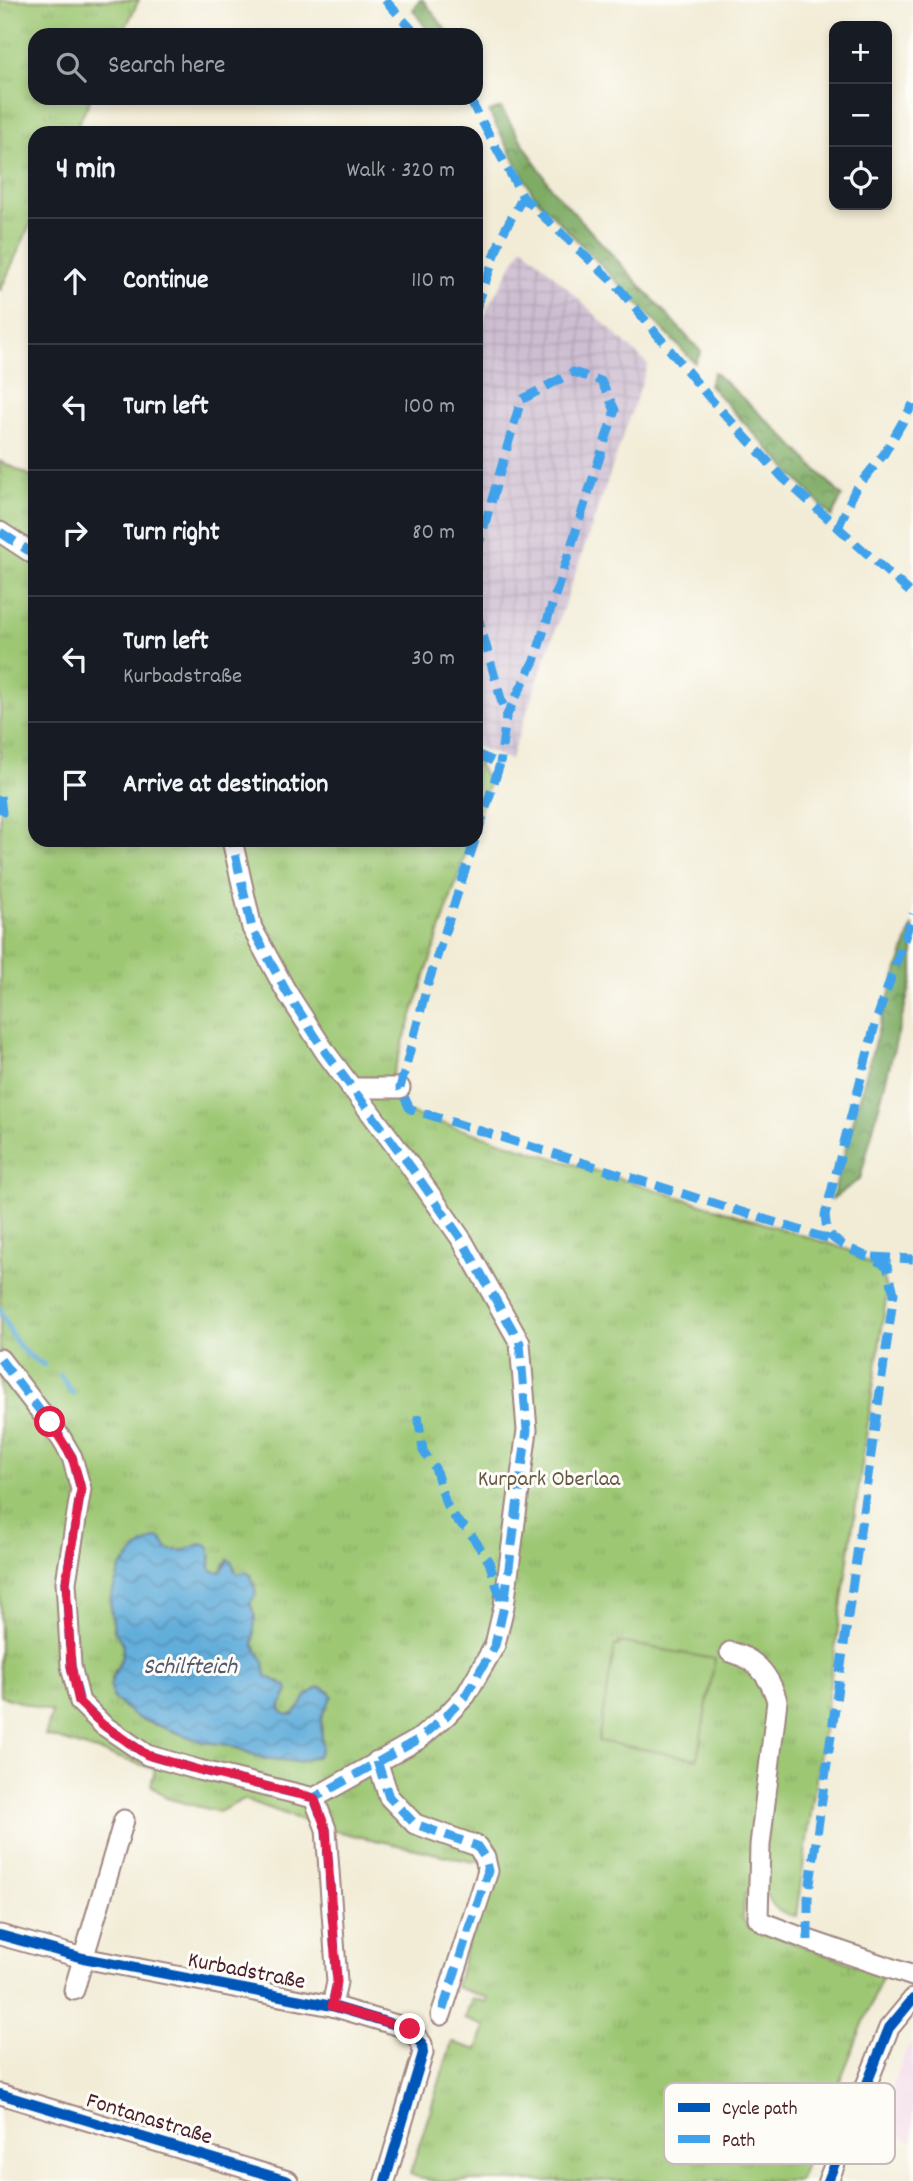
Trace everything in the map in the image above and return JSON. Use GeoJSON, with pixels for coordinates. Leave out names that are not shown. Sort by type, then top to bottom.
{"type":"FeatureCollection","features":[{"type":"Feature","properties":{"kind":"street"},"geometry":{"type":"LineString","coordinates":[[0,532],[28,550]]}},
{"type":"Feature","properties":{"kind":"street"},"geometry":{"type":"LineString","coordinates":[[0,1359],[61,1438],[72,1457],[81,1489],[66,1582],[71,1666],[79,1702],[103,1725],[147,1755],[314,1798],[419,1739],[466,1695],[495,1645],[504,1606],[527,1430],[520,1343],[462,1240],[351,1088],[286,991],[252,928],[234,847]]}},
{"type":"Feature","properties":{"kind":"street"},"geometry":{"type":"LineString","coordinates":[[351,1088],[400,1088]]}},
{"type":"Feature","properties":{"kind":"street"},"geometry":{"type":"LineString","coordinates":[[730,1652],[740,1654],[762,1669],[773,1685],[777,1701],[760,1845],[758,1918],[764,1923],[808,1940],[913,1976]]}},
{"type":"Feature","properties":{"kind":"street"},"geometry":{"type":"LineString","coordinates":[[377,1761],[389,1797],[415,1824],[477,1846],[485,1858],[488,1871],[441,2015]]}},
{"type":"Feature","properties":{"kind":"street"},"geometry":{"type":"LineString","coordinates":[[314,1798],[326,1829],[337,1982],[332,2006]]}},
{"type":"Feature","properties":{"kind":"street"},"geometry":{"type":"LineString","coordinates":[[74,1990],[124,1820]]}},
{"type":"Feature","properties":{"kind":"street","name":"Kurbadstraße"},"geometry":{"type":"LineString","coordinates":[[0,1935],[83,1958],[332,2006],[410,2029],[422,2044],[423,2053],[384,2181]]}},
{"type":"Feature","properties":{"kind":"street"},"geometry":{"type":"LineString","coordinates":[[869,2083],[889,2028],[913,1999]]}},
{"type":"Feature","properties":{"kind":"street","name":"Fontanastraße"},"geometry":{"type":"LineString","coordinates":[[0,2094],[288,2181]]}},
{"type":"Feature","properties":{"kind":"shaded area"},"geometry":{"type":"Polygon","coordinates":[[[523,246],[648,365],[510,760],[483,749],[483,323],[488,307],[523,246]]]}},
{"type":"Feature","properties":{"kind":"shaded area"},"geometry":{"type":"Polygon","coordinates":[[[913,2042],[913,2142],[895,2135],[894,2083],[906,2050],[913,2042]]]}},
{"type":"Feature","properties":{"kind":"green space"},"geometry":{"type":"Polygon","coordinates":[[[0,0],[139,0],[125,28],[28,28],[28,105],[88,105],[77,126],[28,126],[28,229],[0,291],[0,0]]]}},
{"type":"Feature","properties":{"kind":"green space"},"geometry":{"type":"Polygon","coordinates":[[[420,0],[423,0],[445,28],[426,28],[413,10],[420,0]]]}},
{"type":"Feature","properties":{"kind":"green space"},"geometry":{"type":"Polygon","coordinates":[[[501,108],[552,189],[701,352],[695,363],[534,196],[489,112],[501,108]]]}},
{"type":"Feature","properties":{"kind":"green space"},"geometry":{"type":"Polygon","coordinates":[[[714,372],[785,437],[842,496],[832,517],[709,385],[714,372]]]}},
{"type":"Feature","properties":{"kind":"green space","name":"Kurpark Oberlaa"},"geometry":{"type":"Polygon","coordinates":[[[0,461],[28,475],[28,847],[468,847],[391,1079],[384,1088],[406,1112],[846,1249],[881,1271],[887,1293],[796,1916],[778,1910],[768,1895],[745,1893],[743,1919],[747,1926],[883,1975],[839,2083],[664,2083],[664,2164],[806,2164],[799,2181],[429,2181],[410,2174],[452,2042],[477,2050],[485,2026],[465,2019],[472,1998],[487,2002],[488,1998],[456,1987],[489,1857],[473,1862],[326,1829],[244,1799],[219,1812],[166,1798],[151,1785],[155,1769],[45,1735],[52,1712],[0,1696],[0,461]],[[142,1545],[121,1567],[110,1600],[114,1630],[123,1644],[122,1657],[111,1680],[113,1698],[135,1717],[203,1742],[229,1745],[262,1758],[298,1762],[318,1756],[322,1738],[321,1718],[331,1695],[320,1687],[306,1696],[294,1714],[287,1715],[281,1711],[280,1707],[288,1691],[280,1681],[272,1681],[266,1676],[264,1662],[253,1644],[254,1625],[250,1603],[255,1589],[251,1575],[245,1572],[237,1574],[232,1562],[225,1563],[221,1572],[213,1571],[210,1568],[211,1554],[197,1545],[187,1550],[169,1550],[166,1545],[142,1545]]]}},
{"type":"Feature","properties":{"kind":"green space"},"geometry":{"type":"Polygon","coordinates":[[[483,772],[489,783],[483,801],[483,772]]]}},
{"type":"Feature","properties":{"kind":"green space"},"geometry":{"type":"Polygon","coordinates":[[[913,924],[913,976],[860,1179],[832,1199],[880,1023],[913,924]]]}},
{"type":"Feature","properties":{"kind":"green space"},"geometry":{"type":"Polygon","coordinates":[[[619,1642],[715,1659],[697,1759],[598,1741],[615,1645],[619,1646],[619,1642]]]}},
{"type":"Feature","properties":{"kind":"water","name":"Schilfteich"},"geometry":{"type":"Polygon","coordinates":[[[156,1538],[161,1539],[169,1550],[183,1551],[206,1544],[210,1547],[210,1568],[213,1571],[221,1572],[228,1559],[235,1572],[251,1575],[256,1594],[250,1603],[255,1616],[253,1644],[264,1662],[266,1676],[287,1686],[281,1711],[287,1715],[294,1714],[306,1696],[320,1687],[325,1688],[332,1696],[321,1718],[322,1749],[318,1756],[298,1762],[262,1758],[229,1745],[203,1742],[135,1717],[113,1698],[110,1685],[122,1657],[123,1644],[114,1630],[110,1600],[121,1567],[142,1545],[156,1538]]]}},
{"type":"Feature","properties":{"kind":"waterway"},"geometry":{"type":"LineString","coordinates":[[0,1309],[16,1342],[27,1354],[44,1365]]}},
{"type":"Feature","properties":{"kind":"waterway"},"geometry":{"type":"LineString","coordinates":[[60,1375],[73,1394]]}},
{"type":"Feature","properties":{"kind":"marked path"},"geometry":{"type":"LineString","coordinates":[[385,0],[411,28]]}},
{"type":"Feature","properties":{"kind":"marked path"},"geometry":{"type":"LineString","coordinates":[[473,105],[523,197],[617,286],[707,395],[783,478],[913,595]]}},
{"type":"Feature","properties":{"kind":"marked path"},"geometry":{"type":"LineString","coordinates":[[483,289],[502,235],[523,197]]}},
{"type":"Feature","properties":{"kind":"marked path"},"geometry":{"type":"LineString","coordinates":[[483,530],[521,400],[573,372],[601,381],[615,410],[534,661],[506,717],[500,764]]}},
{"type":"Feature","properties":{"kind":"marked path"},"geometry":{"type":"LineString","coordinates":[[838,528],[855,490],[884,454],[913,404]]}},
{"type":"Feature","properties":{"kind":"marked path"},"geometry":{"type":"LineString","coordinates":[[0,532],[28,550]]}},
{"type":"Feature","properties":{"kind":"marked path"},"geometry":{"type":"LineString","coordinates":[[483,635],[506,717]]}},
{"type":"Feature","properties":{"kind":"marked path"},"geometry":{"type":"LineString","coordinates":[[483,757],[500,764],[483,816]]}},
{"type":"Feature","properties":{"kind":"marked path"},"geometry":{"type":"LineString","coordinates":[[0,796],[0,815]]}},
{"type":"Feature","properties":{"kind":"marked path"},"geometry":{"type":"LineString","coordinates":[[0,1359],[61,1438],[72,1457],[81,1489],[66,1582],[71,1666],[80,1702],[103,1725],[147,1755],[314,1798],[419,1739],[466,1695],[495,1645],[504,1606],[527,1430],[520,1343],[462,1240],[326,1053],[286,991],[252,928],[234,847]]}},
{"type":"Feature","properties":{"kind":"marked path"},"geometry":{"type":"LineString","coordinates":[[473,847],[427,987],[400,1088],[410,1109],[835,1241]]}},
{"type":"Feature","properties":{"kind":"marked path"},"geometry":{"type":"LineString","coordinates":[[808,1940],[808,1898],[894,1293],[887,1266],[838,1242],[827,1230],[825,1215],[876,1021],[913,914]]}},
{"type":"Feature","properties":{"kind":"marked path"},"geometry":{"type":"LineString","coordinates":[[873,1257],[913,1259]]}},
{"type":"Feature","properties":{"kind":"marked path"},"geometry":{"type":"LineString","coordinates":[[418,1415],[423,1451],[435,1468],[446,1504],[457,1521],[469,1531],[489,1562],[502,1603]]}},
{"type":"Feature","properties":{"kind":"marked path"},"geometry":{"type":"LineString","coordinates":[[377,1761],[389,1797],[415,1824],[477,1846],[485,1858],[488,1871],[441,2015]]}},
{"type":"Feature","properties":{"kind":"marked path"},"geometry":{"type":"LineString","coordinates":[[314,1798],[326,1829],[337,1982],[332,2006]]}},
{"type":"Feature","properties":{"kind":"cycle path"},"geometry":{"type":"LineString","coordinates":[[0,1935],[83,1958],[332,2006],[410,2029],[422,2044],[423,2053],[385,2181]]}},
{"type":"Feature","properties":{"kind":"cycle path"},"geometry":{"type":"LineString","coordinates":[[867,2083],[889,2028],[913,1999]]}},
{"type":"Feature","properties":{"kind":"cycle path"},"geometry":{"type":"LineString","coordinates":[[0,2094],[288,2181]]}},
{"type":"Feature","properties":{"kind":"cycle path"},"geometry":{"type":"LineString","coordinates":[[828,2181],[835,2164]]}},
{"type":"Feature","properties":{"kind":"route"},"geometry":{"type":"LineString","coordinates":[[50,1422],[72,1457],[81,1489],[66,1582],[71,1666],[79,1702],[103,1725],[147,1755],[314,1798],[326,1829],[337,1982],[332,2006],[410,2029]]}}]}
